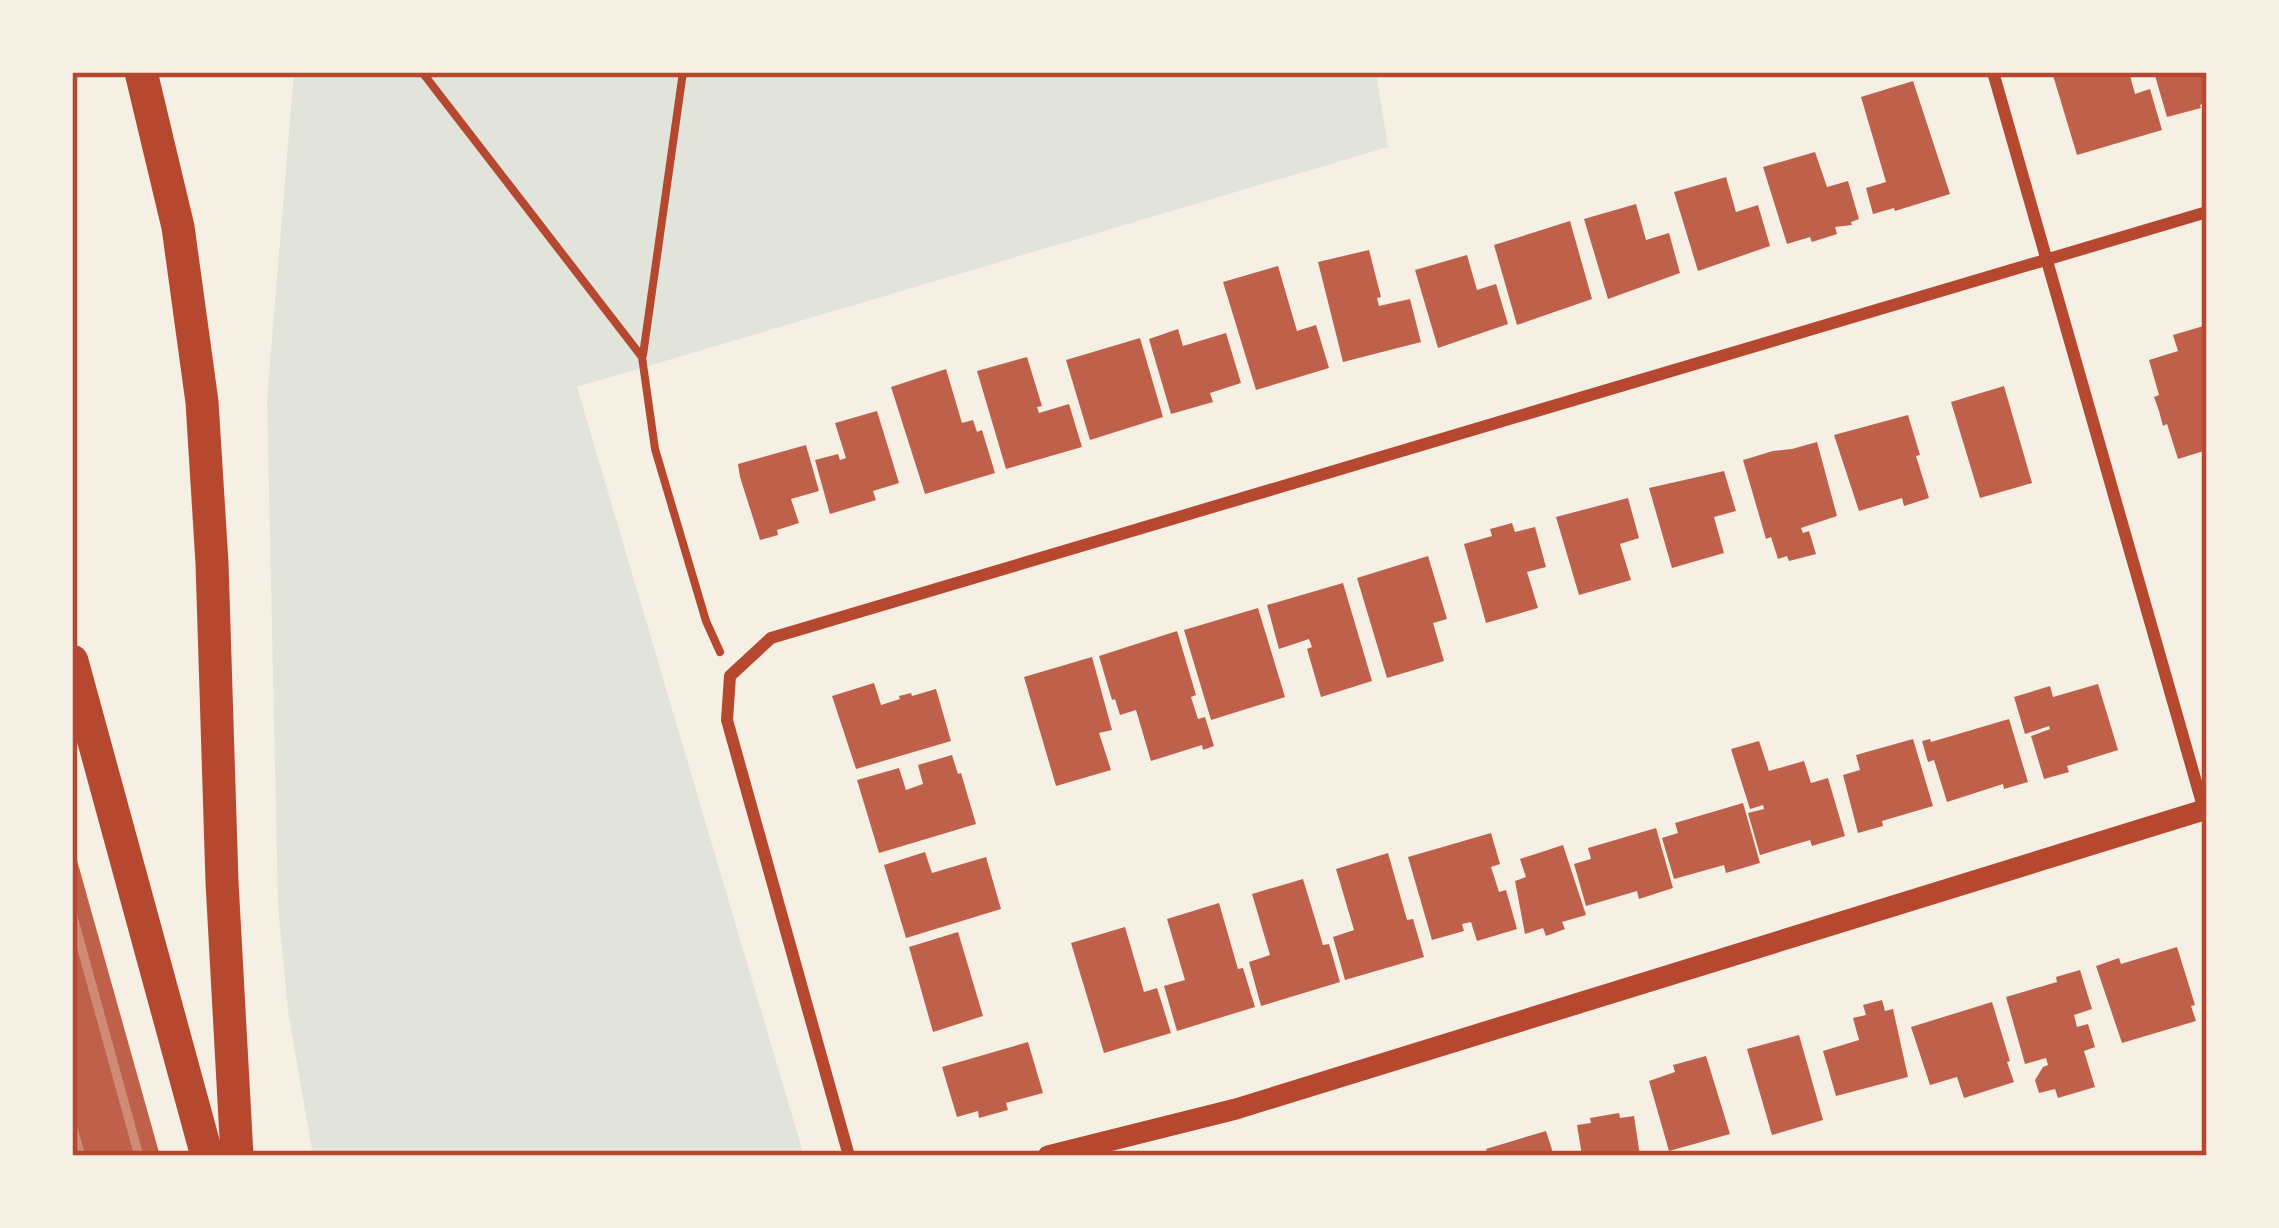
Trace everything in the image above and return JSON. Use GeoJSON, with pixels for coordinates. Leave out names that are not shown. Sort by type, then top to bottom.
{"type":"FeatureCollection","features":[{"type":"Feature","properties":{"kind":"highway"},"geometry":{"type":"LineString","coordinates":[[141,72],[178,227],[202,402],[237,1156]]}},
{"type":"Feature","properties":{"kind":"highway"},"geometry":{"type":"LineString","coordinates":[[72,661],[207,1156]]}},
{"type":"Feature","properties":{"kind":"street"},"geometry":{"type":"LineString","coordinates":[[1048,1156],[1236,1109],[2205,809],[1993,72]]}},
{"type":"Feature","properties":{"kind":"street"},"geometry":{"type":"LineString","coordinates":[[849,1156],[727,720],[730,676],[771,638],[2207,212]]}},
{"type":"Feature","properties":{"kind":"path"},"geometry":{"type":"LineString","coordinates":[[422,72],[642,357]]}},
{"type":"Feature","properties":{"kind":"path"},"geometry":{"type":"LineString","coordinates":[[683,72],[642,357],[656,449],[706,621],[730,676]]}},
{"type":"Feature","properties":{"kind":"shaded area"},"geometry":{"type":"Polygon","coordinates":[[[294,72],[1376,72],[1388,147],[577,387],[804,1156],[313,1156],[288,1011],[278,906],[267,399],[294,72]]]}},
{"type":"Feature","properties":{"kind":"building"},"geometry":{"type":"Polygon","coordinates":[[[2052,72],[2129,72],[2135,94],[2150,89],[2162,130],[2077,155],[2052,72]]]}},
{"type":"Feature","properties":{"kind":"building"},"geometry":{"type":"Polygon","coordinates":[[[2154,72],[2207,72],[2207,102],[2167,117],[2154,72]]]}},
{"type":"Feature","properties":{"kind":"building"},"geometry":{"type":"Polygon","coordinates":[[[1913,81],[1950,194],[1873,214],[1866,188],[1886,182],[1861,97],[1913,81]]]}},
{"type":"Feature","properties":{"kind":"building"},"geometry":{"type":"Polygon","coordinates":[[[1815,152],[1827,187],[1848,181],[1859,219],[1835,227],[1837,234],[1787,244],[1763,167],[1815,152]]]}},
{"type":"Feature","properties":{"kind":"building"},"geometry":{"type":"Polygon","coordinates":[[[1726,177],[1736,212],[1758,205],[1770,246],[1698,271],[1674,192],[1726,177]]]}},
{"type":"Feature","properties":{"kind":"building"},"geometry":{"type":"Polygon","coordinates":[[[1636,204],[1646,240],[1669,233],[1680,273],[1608,299],[1584,219],[1636,204]]]}},
{"type":"Feature","properties":{"kind":"building"},"geometry":{"type":"Polygon","coordinates":[[[1570,221],[1592,299],[1517,325],[1494,245],[1570,221]]]}},
{"type":"Feature","properties":{"kind":"building"},"geometry":{"type":"Polygon","coordinates":[[[1369,250],[1379,306],[1410,299],[1421,342],[1343,362],[1318,262],[1369,250]]]}},
{"type":"Feature","properties":{"kind":"building"},"geometry":{"type":"Polygon","coordinates":[[[1467,255],[1477,290],[1496,284],[1508,324],[1438,348],[1415,270],[1467,255]]]}},
{"type":"Feature","properties":{"kind":"building"},"geometry":{"type":"Polygon","coordinates":[[[1278,266],[1297,331],[1316,325],[1329,368],[1256,390],[1223,282],[1278,266]]]}},
{"type":"Feature","properties":{"kind":"building"},"geometry":{"type":"Polygon","coordinates":[[[2207,325],[2207,450],[2178,459],[2154,397],[2159,395],[2149,360],[2178,351],[2173,335],[2207,325]]]}},
{"type":"Feature","properties":{"kind":"building"},"geometry":{"type":"Polygon","coordinates":[[[1178,329],[1183,346],[1226,333],[1241,383],[1210,393],[1213,402],[1171,414],[1149,339],[1178,329]]]}},
{"type":"Feature","properties":{"kind":"building"},"geometry":{"type":"Polygon","coordinates":[[[1140,338],[1163,417],[1090,440],[1066,360],[1140,338]]]}},
{"type":"Feature","properties":{"kind":"building"},"geometry":{"type":"Polygon","coordinates":[[[1027,357],[1042,406],[1037,407],[1039,413],[1069,404],[1082,447],[1006,469],[977,371],[1027,357]]]}},
{"type":"Feature","properties":{"kind":"building"},"geometry":{"type":"Polygon","coordinates":[[[946,369],[962,423],[973,420],[977,432],[982,430],[995,473],[925,494],[891,387],[946,369]]]}},
{"type":"Feature","properties":{"kind":"building"},"geometry":{"type":"Polygon","coordinates":[[[2004,386],[2032,483],[1980,498],[1951,402],[2004,386]]]}},
{"type":"Feature","properties":{"kind":"building"},"geometry":{"type":"Polygon","coordinates":[[[877,411],[899,483],[873,491],[876,500],[830,514],[815,460],[838,454],[840,460],[846,458],[835,423],[877,411]]]}},
{"type":"Feature","properties":{"kind":"building"},"geometry":{"type":"Polygon","coordinates":[[[1908,415],[1929,498],[1904,506],[1902,498],[1859,511],[1834,435],[1908,415]]]}},
{"type":"Feature","properties":{"kind":"building"},"geometry":{"type":"Polygon","coordinates":[[[1817,442],[1837,516],[1801,528],[1803,533],[1809,531],[1816,554],[1778,559],[1771,537],[1766,539],[1743,460],[1817,442]]]}},
{"type":"Feature","properties":{"kind":"building"},"geometry":{"type":"Polygon","coordinates":[[[806,445],[819,491],[791,499],[799,523],[760,540],[738,464],[806,445]]]}},
{"type":"Feature","properties":{"kind":"building"},"geometry":{"type":"Polygon","coordinates":[[[1724,471],[1736,511],[1714,517],[1724,553],[1672,568],[1649,488],[1724,471]]]}},
{"type":"Feature","properties":{"kind":"building"},"geometry":{"type":"Polygon","coordinates":[[[1628,498],[1639,538],[1620,544],[1631,580],[1579,595],[1556,517],[1628,498]]]}},
{"type":"Feature","properties":{"kind":"building"},"geometry":{"type":"Polygon","coordinates":[[[1512,523],[1515,532],[1535,527],[1546,567],[1527,572],[1538,608],[1486,623],[1464,544],[1492,536],[1490,529],[1512,523]]]}},
{"type":"Feature","properties":{"kind":"building"},"geometry":{"type":"Polygon","coordinates":[[[1428,556],[1447,619],[1433,623],[1444,661],[1387,678],[1357,578],[1428,556]]]}},
{"type":"Feature","properties":{"kind":"building"},"geometry":{"type":"Polygon","coordinates":[[[1343,583],[1372,681],[1321,697],[1307,649],[1312,647],[1309,639],[1279,649],[1267,605],[1343,583]]]}},
{"type":"Feature","properties":{"kind":"building"},"geometry":{"type":"Polygon","coordinates":[[[1258,608],[1285,697],[1211,720],[1184,630],[1258,608]]]}},
{"type":"Feature","properties":{"kind":"building"},"geometry":{"type":"Polygon","coordinates":[[[1177,631],[1196,695],[1191,697],[1198,719],[1205,717],[1214,746],[1203,750],[1202,745],[1151,761],[1136,710],[1120,715],[1099,656],[1177,631]]]}},
{"type":"Feature","properties":{"kind":"building"},"geometry":{"type":"Polygon","coordinates":[[[1092,657],[1112,730],[1099,733],[1111,770],[1056,786],[1024,677],[1092,657]]]}},
{"type":"Feature","properties":{"kind":"building"},"geometry":{"type":"Polygon","coordinates":[[[874,683],[881,705],[899,696],[936,689],[951,741],[856,769],[832,696],[874,683]]]}},
{"type":"Feature","properties":{"kind":"building"},"geometry":{"type":"Polygon","coordinates":[[[2098,684],[2118,750],[2067,766],[2069,772],[2044,779],[2031,736],[2049,726],[2025,734],[2014,697],[2050,686],[2053,697],[2098,684]]]}},
{"type":"Feature","properties":{"kind":"building"},"geometry":{"type":"Polygon","coordinates":[[[2009,719],[2028,782],[2004,789],[2003,784],[1947,802],[1934,760],[1928,762],[1922,741],[2009,719]]]}},
{"type":"Feature","properties":{"kind":"building"},"geometry":{"type":"Polygon","coordinates":[[[1913,739],[1933,806],[1858,833],[1843,775],[1860,770],[1856,755],[1913,739]]]}},
{"type":"Feature","properties":{"kind":"building"},"geometry":{"type":"Polygon","coordinates":[[[1759,741],[1769,771],[1804,761],[1811,783],[1828,778],[1845,836],[1812,846],[1810,840],[1760,855],[1748,813],[1764,809],[1763,805],[1750,809],[1731,749],[1759,741]]]}},
{"type":"Feature","properties":{"kind":"building"},"geometry":{"type":"Polygon","coordinates":[[[952,755],[976,824],[879,853],[857,780],[899,768],[906,790],[923,784],[918,765],[952,755]]]}},
{"type":"Feature","properties":{"kind":"building"},"geometry":{"type":"Polygon","coordinates":[[[1743,803],[1760,863],[1726,873],[1724,865],[1674,879],[1662,838],[1678,833],[1675,823],[1743,803]]]}},
{"type":"Feature","properties":{"kind":"building"},"geometry":{"type":"Polygon","coordinates":[[[1656,828],[1673,888],[1639,899],[1637,891],[1586,906],[1574,864],[1591,859],[1588,848],[1656,828]]]}},
{"type":"Feature","properties":{"kind":"building"},"geometry":{"type":"Polygon","coordinates":[[[1491,833],[1500,864],[1491,867],[1499,892],[1506,890],[1517,929],[1477,941],[1471,922],[1462,924],[1464,931],[1432,940],[1408,857],[1491,833]]]}},
{"type":"Feature","properties":{"kind":"building"},"geometry":{"type":"Polygon","coordinates":[[[1563,845],[1586,915],[1562,922],[1565,929],[1546,936],[1543,928],[1525,934],[1515,881],[1526,877],[1520,859],[1563,845]]]}},
{"type":"Feature","properties":{"kind":"building"},"geometry":{"type":"Polygon","coordinates":[[[73,846],[160,1156],[72,1156],[73,846]]]}},
{"type":"Feature","properties":{"kind":"building"},"geometry":{"type":"Polygon","coordinates":[[[925,852],[932,873],[986,857],[1001,909],[906,938],[884,865],[925,852]]]}},
{"type":"Feature","properties":{"kind":"building"},"geometry":{"type":"Polygon","coordinates":[[[1388,853],[1407,920],[1413,919],[1424,957],[1345,980],[1333,937],[1354,930],[1336,869],[1388,853]]]}},
{"type":"Feature","properties":{"kind":"building"},"geometry":{"type":"Polygon","coordinates":[[[1303,879],[1340,982],[1261,1006],[1249,962],[1270,955],[1252,894],[1303,879]]]}},
{"type":"Feature","properties":{"kind":"building"},"geometry":{"type":"Polygon","coordinates":[[[1219,903],[1238,969],[1243,968],[1255,1007],[1177,1031],[1164,986],[1185,980],[1167,919],[1219,903]]]}},
{"type":"Feature","properties":{"kind":"building"},"geometry":{"type":"Polygon","coordinates":[[[1125,927],[1144,992],[1157,988],[1171,1033],[1104,1053],[1071,943],[1125,927]]]}},
{"type":"Feature","properties":{"kind":"building"},"geometry":{"type":"Polygon","coordinates":[[[958,932],[983,1016],[933,1032],[909,947],[958,932]]]}},
{"type":"Feature","properties":{"kind":"building"},"geometry":{"type":"Polygon","coordinates":[[[2177,947],[2196,1021],[2122,1043],[2096,966],[2119,958],[2121,964],[2177,947]]]}},
{"type":"Feature","properties":{"kind":"building"},"geometry":{"type":"Polygon","coordinates":[[[2080,970],[2092,1009],[2074,1015],[2077,1027],[2088,1024],[2095,1047],[2084,1051],[2095,1087],[2058,1098],[2055,1089],[2039,1093],[2035,1080],[2048,1065],[2046,1058],[2025,1064],[2006,997],[2080,970]]]}},
{"type":"Feature","properties":{"kind":"building"},"geometry":{"type":"Polygon","coordinates":[[[1882,1000],[1885,1011],[1893,1009],[1908,1077],[1836,1096],[1823,1051],[1859,1040],[1853,1018],[1866,1015],[1863,1005],[1882,1000]]]}},
{"type":"Feature","properties":{"kind":"building"},"geometry":{"type":"Polygon","coordinates":[[[1992,1002],[2014,1082],[1964,1098],[1957,1077],[1930,1085],[1911,1027],[1992,1002]]]}},
{"type":"Feature","properties":{"kind":"building"},"geometry":{"type":"Polygon","coordinates":[[[1799,1035],[1823,1120],[1772,1135],[1747,1049],[1799,1035]]]}},
{"type":"Feature","properties":{"kind":"building"},"geometry":{"type":"Polygon","coordinates":[[[1028,1042],[1043,1093],[1006,1103],[1008,1110],[979,1118],[978,1111],[957,1117],[942,1067],[1028,1042]]]}},
{"type":"Feature","properties":{"kind":"building"},"geometry":{"type":"Polygon","coordinates":[[[1706,1056],[1730,1134],[1669,1151],[1649,1081],[1675,1072],[1673,1065],[1706,1056]]]}},
{"type":"Feature","properties":{"kind":"building"},"geometry":{"type":"Polygon","coordinates":[[[1619,1113],[1620,1118],[1634,1116],[1640,1156],[1582,1156],[1577,1125],[1619,1113]]]}},
{"type":"Feature","properties":{"kind":"building"},"geometry":{"type":"Polygon","coordinates":[[[1546,1131],[1554,1156],[1488,1156],[1486,1149],[1546,1131]]]}},
{"type":"Feature","properties":{"kind":"railway"},"geometry":{"type":"LineString","coordinates":[[72,913],[139,1156]]}},
{"type":"Feature","properties":{"kind":"railway"},"geometry":{"type":"LineString","coordinates":[[72,1125],[81,1156]]}}]}
